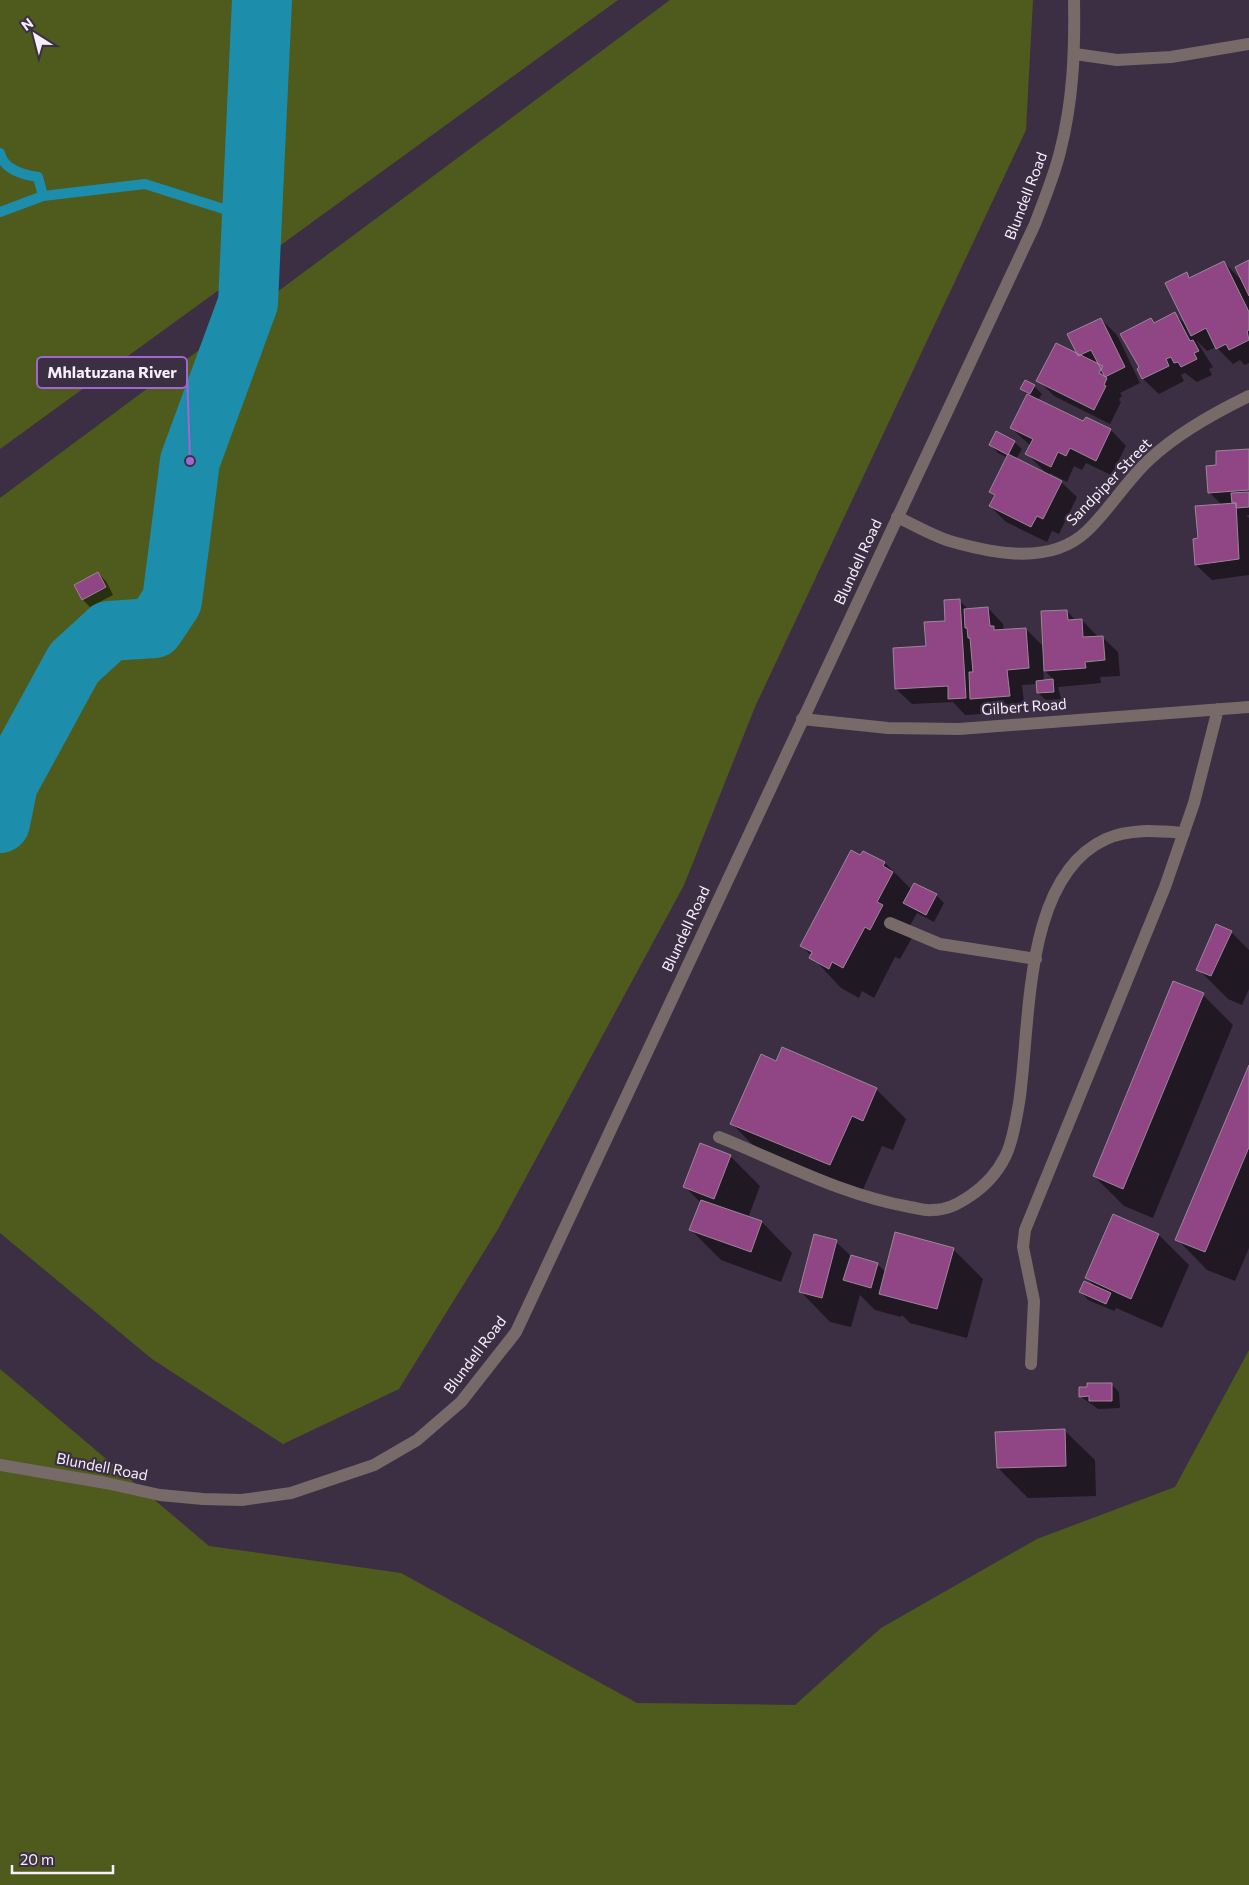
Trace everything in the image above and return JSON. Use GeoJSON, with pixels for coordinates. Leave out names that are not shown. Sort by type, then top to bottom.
{"type":"FeatureCollection","features":[{"type":"Feature","properties":{"kind":"street","name":"Blundell Road"},"geometry":{"type":"LineString","coordinates":[[0,1464],[160,1495],[242,1500],[291,1493],[374,1465],[417,1440],[462,1402],[516,1332],[1035,224],[1060,153],[1072,90],[1075,54],[1074,0]]}},
{"type":"Feature","properties":{"kind":"street"},"geometry":{"type":"LineString","coordinates":[[1075,54],[1117,60],[1171,57],[1249,44]]}},
{"type":"Feature","properties":{"kind":"street","name":"Sandpiper Street"},"geometry":{"type":"LineString","coordinates":[[897,517],[952,542],[1017,554],[1046,553],[1060,548],[1086,532],[1149,460],[1179,436],[1249,396]]}},
{"type":"Feature","properties":{"kind":"street","name":"Gilbert Road"},"geometry":{"type":"LineString","coordinates":[[802,719],[888,728],[959,729],[1249,707]]}},
{"type":"Feature","properties":{"kind":"street"},"geometry":{"type":"LineString","coordinates":[[1031,1364],[1034,1301],[1023,1247],[1025,1230],[1165,888],[1194,803],[1218,709]]}},
{"type":"Feature","properties":{"kind":"street"},"geometry":{"type":"LineString","coordinates":[[719,1137],[844,1189],[892,1204],[931,1210],[956,1206],[984,1186],[1006,1156],[1016,1117],[1025,1064],[1029,994],[1045,915],[1058,883],[1082,855],[1106,839],[1132,832],[1184,833]]}},
{"type":"Feature","properties":{"kind":"street"},"geometry":{"type":"LineString","coordinates":[[890,923],[940,944],[1036,959]]}},
{"type":"Feature","properties":{"kind":"green space"},"geometry":{"type":"Polygon","coordinates":[[[0,0],[618,0],[0,449],[0,0]]]}},
{"type":"Feature","properties":{"kind":"green space"},"geometry":{"type":"Polygon","coordinates":[[[670,0],[1033,0],[1026,130],[755,707],[684,885],[498,1229],[399,1389],[283,1444],[152,1359],[0,1233],[0,498],[670,0]]]}},
{"type":"Feature","properties":{"kind":"green space"},"geometry":{"type":"Polygon","coordinates":[[[1249,1350],[1249,1885],[0,1885],[0,1369],[209,1546],[401,1573],[637,1703],[795,1705],[881,1628],[1037,1539],[1175,1487],[1249,1350]]]}},
{"type":"Feature","properties":{"kind":"building"},"geometry":{"type":"Polygon","coordinates":[[[1249,260],[1249,296],[1235,267],[1249,260]]]}},
{"type":"Feature","properties":{"kind":"building"},"geometry":{"type":"Polygon","coordinates":[[[1224,261],[1249,312],[1249,330],[1247,331],[1249,340],[1229,350],[1226,344],[1216,349],[1206,328],[1191,336],[1165,283],[1187,272],[1189,278],[1224,261]]]}},
{"type":"Feature","properties":{"kind":"building"},"geometry":{"type":"Polygon","coordinates":[[[1175,312],[1190,341],[1193,340],[1199,351],[1194,353],[1197,359],[1181,367],[1178,362],[1174,363],[1171,357],[1166,359],[1169,366],[1142,379],[1137,369],[1139,367],[1120,334],[1151,318],[1154,323],[1175,312]]]}},
{"type":"Feature","properties":{"kind":"building"},"geometry":{"type":"Polygon","coordinates":[[[1101,318],[1125,367],[1105,377],[1091,350],[1078,356],[1067,334],[1101,318]]]}},
{"type":"Feature","properties":{"kind":"building"},"geometry":{"type":"Polygon","coordinates":[[[1056,343],[1103,366],[1099,373],[1107,378],[1104,385],[1106,386],[1094,410],[1036,381],[1056,343]]]}},
{"type":"Feature","properties":{"kind":"building"},"geometry":{"type":"Polygon","coordinates":[[[1025,380],[1035,385],[1030,394],[1020,389],[1025,380]]]}},
{"type":"Feature","properties":{"kind":"building"},"geometry":{"type":"Polygon","coordinates":[[[1027,394],[1083,421],[1086,417],[1111,429],[1096,461],[1070,448],[1066,456],[1058,452],[1051,467],[1025,454],[1033,439],[1010,428],[1027,394]]]}},
{"type":"Feature","properties":{"kind":"building"},"geometry":{"type":"Polygon","coordinates":[[[996,431],[1015,441],[1008,455],[989,445],[996,431]]]}},
{"type":"Feature","properties":{"kind":"building"},"geometry":{"type":"Polygon","coordinates":[[[1249,449],[1249,490],[1208,493],[1206,466],[1216,465],[1216,451],[1249,449]]]}},
{"type":"Feature","properties":{"kind":"building"},"geometry":{"type":"Polygon","coordinates":[[[1008,454],[1062,481],[1043,519],[1037,516],[1031,527],[989,506],[995,495],[989,492],[1008,454]]]}},
{"type":"Feature","properties":{"kind":"building"},"geometry":{"type":"Polygon","coordinates":[[[1249,492],[1249,507],[1236,508],[1236,503],[1232,503],[1231,493],[1249,492]]]}},
{"type":"Feature","properties":{"kind":"building"},"geometry":{"type":"Polygon","coordinates":[[[1236,503],[1239,559],[1195,565],[1193,539],[1198,538],[1195,506],[1236,503]]]}},
{"type":"Feature","properties":{"kind":"building"},"geometry":{"type":"Polygon","coordinates":[[[98,572],[106,587],[82,600],[74,585],[98,572]]]}},
{"type":"Feature","properties":{"kind":"building"},"geometry":{"type":"Polygon","coordinates":[[[960,599],[966,698],[948,699],[948,686],[895,689],[893,648],[926,646],[924,622],[945,621],[944,600],[960,599]]]}},
{"type":"Feature","properties":{"kind":"building"},"geometry":{"type":"Polygon","coordinates":[[[988,607],[990,626],[994,626],[994,630],[1026,628],[1029,668],[1007,670],[1010,696],[970,699],[969,672],[973,672],[970,638],[968,638],[967,628],[965,628],[964,609],[988,607]]]}},
{"type":"Feature","properties":{"kind":"building"},"geometry":{"type":"Polygon","coordinates":[[[1067,610],[1068,620],[1082,619],[1083,637],[1103,636],[1105,660],[1085,662],[1086,668],[1044,671],[1041,611],[1067,610]]]}},
{"type":"Feature","properties":{"kind":"building"},"geometry":{"type":"Polygon","coordinates":[[[1053,679],[1054,692],[1037,693],[1036,681],[1053,679]]]}},
{"type":"Feature","properties":{"kind":"building"},"geometry":{"type":"Polygon","coordinates":[[[851,850],[860,855],[863,851],[885,862],[883,866],[893,872],[877,902],[883,905],[870,930],[865,927],[843,968],[832,962],[829,969],[809,958],[812,952],[800,946],[851,850]]]}},
{"type":"Feature","properties":{"kind":"building"},"geometry":{"type":"Polygon","coordinates":[[[914,883],[937,894],[926,915],[903,903],[914,883]]]}},
{"type":"Feature","properties":{"kind":"building"},"geometry":{"type":"Polygon","coordinates":[[[1216,924],[1232,931],[1211,976],[1196,970],[1216,924]]]}},
{"type":"Feature","properties":{"kind":"building"},"geometry":{"type":"Polygon","coordinates":[[[1173,981],[1204,993],[1123,1189],[1093,1176],[1173,981]]]}},
{"type":"Feature","properties":{"kind":"building"},"geometry":{"type":"Polygon","coordinates":[[[782,1047],[877,1088],[863,1121],[852,1116],[830,1165],[730,1124],[761,1054],[776,1061],[782,1047]]]}},
{"type":"Feature","properties":{"kind":"building"},"geometry":{"type":"Polygon","coordinates":[[[1249,1065],[1249,1147],[1205,1252],[1175,1240],[1249,1065]]]}},
{"type":"Feature","properties":{"kind":"building"},"geometry":{"type":"Polygon","coordinates":[[[700,1143],[731,1155],[714,1199],[683,1187],[700,1143]]]}},
{"type":"Feature","properties":{"kind":"building"},"geometry":{"type":"Polygon","coordinates":[[[701,1200],[762,1221],[751,1252],[689,1230],[701,1200]]]}},
{"type":"Feature","properties":{"kind":"building"},"geometry":{"type":"Polygon","coordinates":[[[1113,1214],[1159,1234],[1131,1299],[1085,1278],[1113,1214]]]}},
{"type":"Feature","properties":{"kind":"building"},"geometry":{"type":"Polygon","coordinates":[[[895,1232],[954,1248],[937,1309],[879,1294],[895,1232]]]}},
{"type":"Feature","properties":{"kind":"building"},"geometry":{"type":"Polygon","coordinates":[[[814,1234],[837,1240],[822,1298],[799,1292],[814,1234]]]}},
{"type":"Feature","properties":{"kind":"building"},"geometry":{"type":"Polygon","coordinates":[[[851,1255],[878,1263],[871,1288],[843,1280],[851,1255]]]}},
{"type":"Feature","properties":{"kind":"building"},"geometry":{"type":"Polygon","coordinates":[[[1084,1281],[1111,1293],[1106,1304],[1079,1292],[1084,1281]]]}},
{"type":"Feature","properties":{"kind":"building"},"geometry":{"type":"Polygon","coordinates":[[[1087,1383],[1112,1383],[1112,1401],[1089,1401],[1089,1396],[1079,1397],[1079,1387],[1087,1387],[1087,1383]]]}},
{"type":"Feature","properties":{"kind":"building"},"geometry":{"type":"Polygon","coordinates":[[[1065,1429],[1066,1466],[997,1468],[995,1432],[1065,1429]]]}},
{"type":"Feature","properties":{"kind":"waterway"},"geometry":{"type":"LineString","coordinates":[[0,823],[8,784],[74,663],[109,631],[154,628],[172,601],[190,461],[248,303],[262,0]]}},
{"type":"Feature","properties":{"kind":"waterway"},"geometry":{"type":"LineString","coordinates":[[0,153],[2,159],[9,167],[20,173],[38,177],[43,196],[145,184],[252,218]]}},
{"type":"Feature","properties":{"kind":"waterway"},"geometry":{"type":"LineString","coordinates":[[0,212],[43,196]]}},
{"type":"Feature","properties":{"kind":"place","name":"Mhlatuzana River"},"geometry":{"type":"Point","coordinates":[190,461]}}]}
